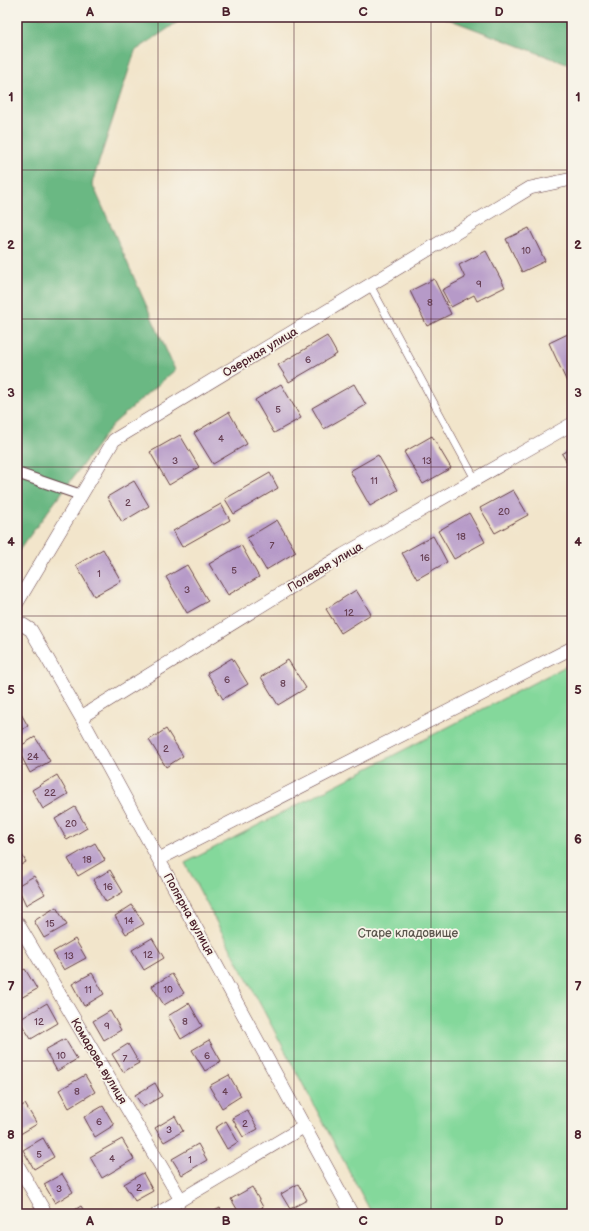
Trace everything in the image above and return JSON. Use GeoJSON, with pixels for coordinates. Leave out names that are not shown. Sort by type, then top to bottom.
{"type":"FeatureCollection","features":[{"type":"Feature","properties":{"kind":"street","name":"Озерная улица"},"geometry":{"type":"LineString","coordinates":[[17,602],[114,440],[530,188],[572,179]]}},
{"type":"Feature","properties":{"kind":"street","name":"Полевая улица"},"geometry":{"type":"LineString","coordinates":[[80,717],[344,555],[572,424]]}},
{"type":"Feature","properties":{"kind":"street"},"geometry":{"type":"LineString","coordinates":[[17,473],[81,495]]}},
{"type":"Feature","properties":{"kind":"street","name":"Полярна вулиця"},"geometry":{"type":"LineString","coordinates":[[17,621],[31,630],[159,858],[352,1214]]}},
{"type":"Feature","properties":{"kind":"street"},"geometry":{"type":"LineString","coordinates":[[159,858],[572,648]]}},
{"type":"Feature","properties":{"kind":"street","name":"Комарова вулиця"},"geometry":{"type":"LineString","coordinates":[[17,922],[181,1200]]}},
{"type":"Feature","properties":{"kind":"street"},"geometry":{"type":"LineString","coordinates":[[158,1214],[305,1126]]}},
{"type":"Feature","properties":{"kind":"street"},"geometry":{"type":"LineString","coordinates":[[17,1164],[46,1214]]}},
{"type":"Feature","properties":{"kind":"lane"},"geometry":{"type":"LineString","coordinates":[[370,285],[475,479]]}},
{"type":"Feature","properties":{"kind":"green space"},"geometry":{"type":"Polygon","coordinates":[[[17,17],[185,17],[135,51],[92,183],[175,370],[112,425],[17,553],[17,17]]]}},
{"type":"Feature","properties":{"kind":"green space"},"geometry":{"type":"Polygon","coordinates":[[[443,17],[572,17],[572,66],[443,17]]]}},
{"type":"Feature","properties":{"kind":"green space","name":"Старе кладовище"},"geometry":{"type":"Polygon","coordinates":[[[572,663],[572,1214],[372,1214],[185,863],[572,663]]]}},
{"type":"Feature","properties":{"kind":"building"},"geometry":{"type":"Polygon","coordinates":[[[529,228],[545,261],[522,272],[506,239],[529,228]]]}},
{"type":"Feature","properties":{"kind":"building"},"geometry":{"type":"Polygon","coordinates":[[[486,251],[505,287],[477,301],[474,295],[451,307],[442,290],[465,278],[459,265],[486,251]]]}},
{"type":"Feature","properties":{"kind":"building"},"geometry":{"type":"Polygon","coordinates":[[[434,279],[451,314],[427,326],[410,291],[434,279]]]}},
{"type":"Feature","properties":{"kind":"building"},"geometry":{"type":"Polygon","coordinates":[[[572,332],[572,379],[567,382],[549,343],[572,332]]]}},
{"type":"Feature","properties":{"kind":"building"},"geometry":{"type":"Polygon","coordinates":[[[327,336],[337,354],[289,382],[278,365],[327,336]]]}},
{"type":"Feature","properties":{"kind":"building"},"geometry":{"type":"Polygon","coordinates":[[[281,384],[301,418],[274,433],[255,400],[281,384]]]}},
{"type":"Feature","properties":{"kind":"building"},"geometry":{"type":"Polygon","coordinates":[[[354,384],[366,405],[324,429],[312,408],[354,384]]]}},
{"type":"Feature","properties":{"kind":"building"},"geometry":{"type":"Polygon","coordinates":[[[229,412],[247,444],[213,464],[194,433],[229,412]]]}},
{"type":"Feature","properties":{"kind":"building"},"geometry":{"type":"Polygon","coordinates":[[[180,435],[199,467],[169,485],[150,452],[180,435]]]}},
{"type":"Feature","properties":{"kind":"building"},"geometry":{"type":"Polygon","coordinates":[[[432,436],[451,468],[423,484],[404,452],[432,436]]]}},
{"type":"Feature","properties":{"kind":"building"},"geometry":{"type":"Polygon","coordinates":[[[572,448],[572,471],[562,454],[572,448]]]}},
{"type":"Feature","properties":{"kind":"building"},"geometry":{"type":"Polygon","coordinates":[[[378,455],[398,490],[370,506],[350,471],[378,455]]]}},
{"type":"Feature","properties":{"kind":"building"},"geometry":{"type":"Polygon","coordinates":[[[270,473],[278,488],[234,514],[225,499],[270,473]]]}},
{"type":"Feature","properties":{"kind":"building"},"geometry":{"type":"Polygon","coordinates":[[[134,481],[149,506],[122,522],[107,497],[134,481]]]}},
{"type":"Feature","properties":{"kind":"building"},"geometry":{"type":"Polygon","coordinates":[[[513,490],[528,515],[495,533],[480,508],[513,490]]]}},
{"type":"Feature","properties":{"kind":"building"},"geometry":{"type":"Polygon","coordinates":[[[221,504],[230,520],[182,547],[173,531],[221,504]]]}},
{"type":"Feature","properties":{"kind":"building"},"geometry":{"type":"Polygon","coordinates":[[[469,513],[485,542],[454,559],[438,531],[469,513]]]}},
{"type":"Feature","properties":{"kind":"building"},"geometry":{"type":"Polygon","coordinates":[[[277,520],[296,552],[266,570],[247,538],[277,520]]]}},
{"type":"Feature","properties":{"kind":"building"},"geometry":{"type":"Polygon","coordinates":[[[433,536],[447,562],[417,579],[402,553],[433,536]]]}},
{"type":"Feature","properties":{"kind":"building"},"geometry":{"type":"Polygon","coordinates":[[[241,545],[259,577],[228,595],[209,564],[241,545]]]}},
{"type":"Feature","properties":{"kind":"building"},"geometry":{"type":"Polygon","coordinates":[[[103,549],[121,581],[94,596],[76,565],[103,549]]]}},
{"type":"Feature","properties":{"kind":"building"},"geometry":{"type":"Polygon","coordinates":[[[187,565],[208,601],[187,613],[166,577],[187,565]]]}},
{"type":"Feature","properties":{"kind":"building"},"geometry":{"type":"Polygon","coordinates":[[[356,590],[371,614],[341,633],[326,609],[356,590]]]}},
{"type":"Feature","properties":{"kind":"building"},"geometry":{"type":"Polygon","coordinates":[[[232,658],[248,684],[223,699],[207,673],[232,658]]]}},
{"type":"Feature","properties":{"kind":"building"},"geometry":{"type":"Polygon","coordinates":[[[288,660],[306,688],[278,705],[261,677],[288,660]]]}},
{"type":"Feature","properties":{"kind":"building"},"geometry":{"type":"Polygon","coordinates":[[[17,707],[28,726],[17,733],[17,707]]]}},
{"type":"Feature","properties":{"kind":"building"},"geometry":{"type":"Polygon","coordinates":[[[166,729],[183,756],[166,767],[149,740],[166,729]]]}},
{"type":"Feature","properties":{"kind":"building"},"geometry":{"type":"Polygon","coordinates":[[[35,737],[50,761],[30,773],[17,748],[35,737]]]}},
{"type":"Feature","properties":{"kind":"building"},"geometry":{"type":"Polygon","coordinates":[[[57,775],[68,794],[43,809],[32,790],[57,775]]]}},
{"type":"Feature","properties":{"kind":"building"},"geometry":{"type":"Polygon","coordinates":[[[75,807],[87,828],[67,840],[55,819],[75,807]]]}},
{"type":"Feature","properties":{"kind":"building"},"geometry":{"type":"Polygon","coordinates":[[[95,843],[105,860],[78,876],[68,859],[95,843]]]}},
{"type":"Feature","properties":{"kind":"building"},"geometry":{"type":"Polygon","coordinates":[[[17,846],[26,862],[17,867],[17,846]]]}},
{"type":"Feature","properties":{"kind":"building"},"geometry":{"type":"Polygon","coordinates":[[[110,870],[123,892],[106,902],[93,880],[110,870]]]}},
{"type":"Feature","properties":{"kind":"building"},"geometry":{"type":"Polygon","coordinates":[[[34,876],[45,894],[26,905],[17,886],[34,876]]]}},
{"type":"Feature","properties":{"kind":"building"},"geometry":{"type":"Polygon","coordinates":[[[132,905],[144,924],[126,934],[115,916],[132,905]]]}},
{"type":"Feature","properties":{"kind":"building"},"geometry":{"type":"Polygon","coordinates":[[[56,907],[67,925],[44,938],[34,921],[56,907]]]}},
{"type":"Feature","properties":{"kind":"building"},"geometry":{"type":"Polygon","coordinates":[[[152,938],[164,958],[144,970],[132,950],[152,938]]]}},
{"type":"Feature","properties":{"kind":"building"},"geometry":{"type":"Polygon","coordinates":[[[75,939],[86,958],[64,970],[53,952],[75,939]]]}},
{"type":"Feature","properties":{"kind":"building"},"geometry":{"type":"Polygon","coordinates":[[[25,969],[37,989],[17,1000],[17,973],[25,969]]]}},
{"type":"Feature","properties":{"kind":"building"},"geometry":{"type":"Polygon","coordinates":[[[92,973],[104,994],[84,1006],[72,984],[92,973]]]}},
{"type":"Feature","properties":{"kind":"building"},"geometry":{"type":"Polygon","coordinates":[[[172,974],[184,993],[164,1005],[152,986],[172,974]]]}},
{"type":"Feature","properties":{"kind":"building"},"geometry":{"type":"Polygon","coordinates":[[[47,1003],[58,1023],[31,1039],[19,1020],[47,1003]]]}},
{"type":"Feature","properties":{"kind":"building"},"geometry":{"type":"Polygon","coordinates":[[[189,1003],[202,1026],[181,1039],[168,1016],[189,1003]]]}},
{"type":"Feature","properties":{"kind":"building"},"geometry":{"type":"Polygon","coordinates":[[[110,1011],[121,1030],[104,1040],[93,1021],[110,1011]]]}},
{"type":"Feature","properties":{"kind":"building"},"geometry":{"type":"Polygon","coordinates":[[[65,1039],[77,1059],[57,1071],[45,1050],[65,1039]]]}},
{"type":"Feature","properties":{"kind":"building"},"geometry":{"type":"Polygon","coordinates":[[[209,1040],[221,1061],[205,1071],[192,1050],[209,1040]]]}},
{"type":"Feature","properties":{"kind":"building"},"geometry":{"type":"Polygon","coordinates":[[[128,1044],[139,1063],[123,1072],[112,1054],[128,1044]]]}},
{"type":"Feature","properties":{"kind":"building"},"geometry":{"type":"Polygon","coordinates":[[[85,1075],[95,1092],[69,1108],[59,1090],[85,1075]]]}},
{"type":"Feature","properties":{"kind":"building"},"geometry":{"type":"Polygon","coordinates":[[[229,1075],[241,1096],[222,1108],[209,1086],[229,1075]]]}},
{"type":"Feature","properties":{"kind":"building"},"geometry":{"type":"Polygon","coordinates":[[[155,1083],[162,1096],[143,1107],[135,1095],[155,1083]]]}},
{"type":"Feature","properties":{"kind":"building"},"geometry":{"type":"Polygon","coordinates":[[[25,1104],[37,1124],[17,1136],[17,1109],[25,1104]]]}},
{"type":"Feature","properties":{"kind":"building"},"geometry":{"type":"Polygon","coordinates":[[[103,1106],[114,1125],[95,1137],[84,1117],[103,1106]]]}},
{"type":"Feature","properties":{"kind":"building"},"geometry":{"type":"Polygon","coordinates":[[[247,1110],[258,1129],[243,1137],[232,1118],[247,1110]]]}},
{"type":"Feature","properties":{"kind":"building"},"geometry":{"type":"Polygon","coordinates":[[[175,1116],[183,1131],[164,1142],[155,1128],[175,1116]]]}},
{"type":"Feature","properties":{"kind":"building"},"geometry":{"type":"Polygon","coordinates":[[[226,1121],[238,1142],[227,1149],[215,1128],[226,1121]]]}},
{"type":"Feature","properties":{"kind":"building"},"geometry":{"type":"Polygon","coordinates":[[[43,1138],[54,1157],[34,1169],[23,1150],[43,1138]]]}},
{"type":"Feature","properties":{"kind":"building"},"geometry":{"type":"Polygon","coordinates":[[[122,1139],[134,1159],[102,1178],[90,1157],[122,1139]]]}},
{"type":"Feature","properties":{"kind":"building"},"geometry":{"type":"Polygon","coordinates":[[[198,1144],[207,1160],[182,1175],[172,1159],[198,1144]]]}},
{"type":"Feature","properties":{"kind":"building"},"geometry":{"type":"Polygon","coordinates":[[[143,1173],[153,1191],[135,1201],[124,1184],[143,1173]]]}},
{"type":"Feature","properties":{"kind":"building"},"geometry":{"type":"Polygon","coordinates":[[[62,1174],[73,1192],[55,1203],[44,1184],[62,1174]]]}},
{"type":"Feature","properties":{"kind":"building"},"geometry":{"type":"Polygon","coordinates":[[[298,1184],[307,1200],[290,1209],[281,1194],[298,1184]]]}},
{"type":"Feature","properties":{"kind":"building"},"geometry":{"type":"Polygon","coordinates":[[[252,1187],[263,1207],[251,1214],[240,1214],[231,1199],[252,1187]]]}},
{"type":"Feature","properties":{"kind":"building"},"geometry":{"type":"Polygon","coordinates":[[[81,1206],[86,1214],[68,1214],[81,1206]]]}},
{"type":"Feature","properties":{"kind":"building"},"geometry":{"type":"Polygon","coordinates":[[[220,1208],[224,1214],[209,1214],[220,1208]]]}}]}
